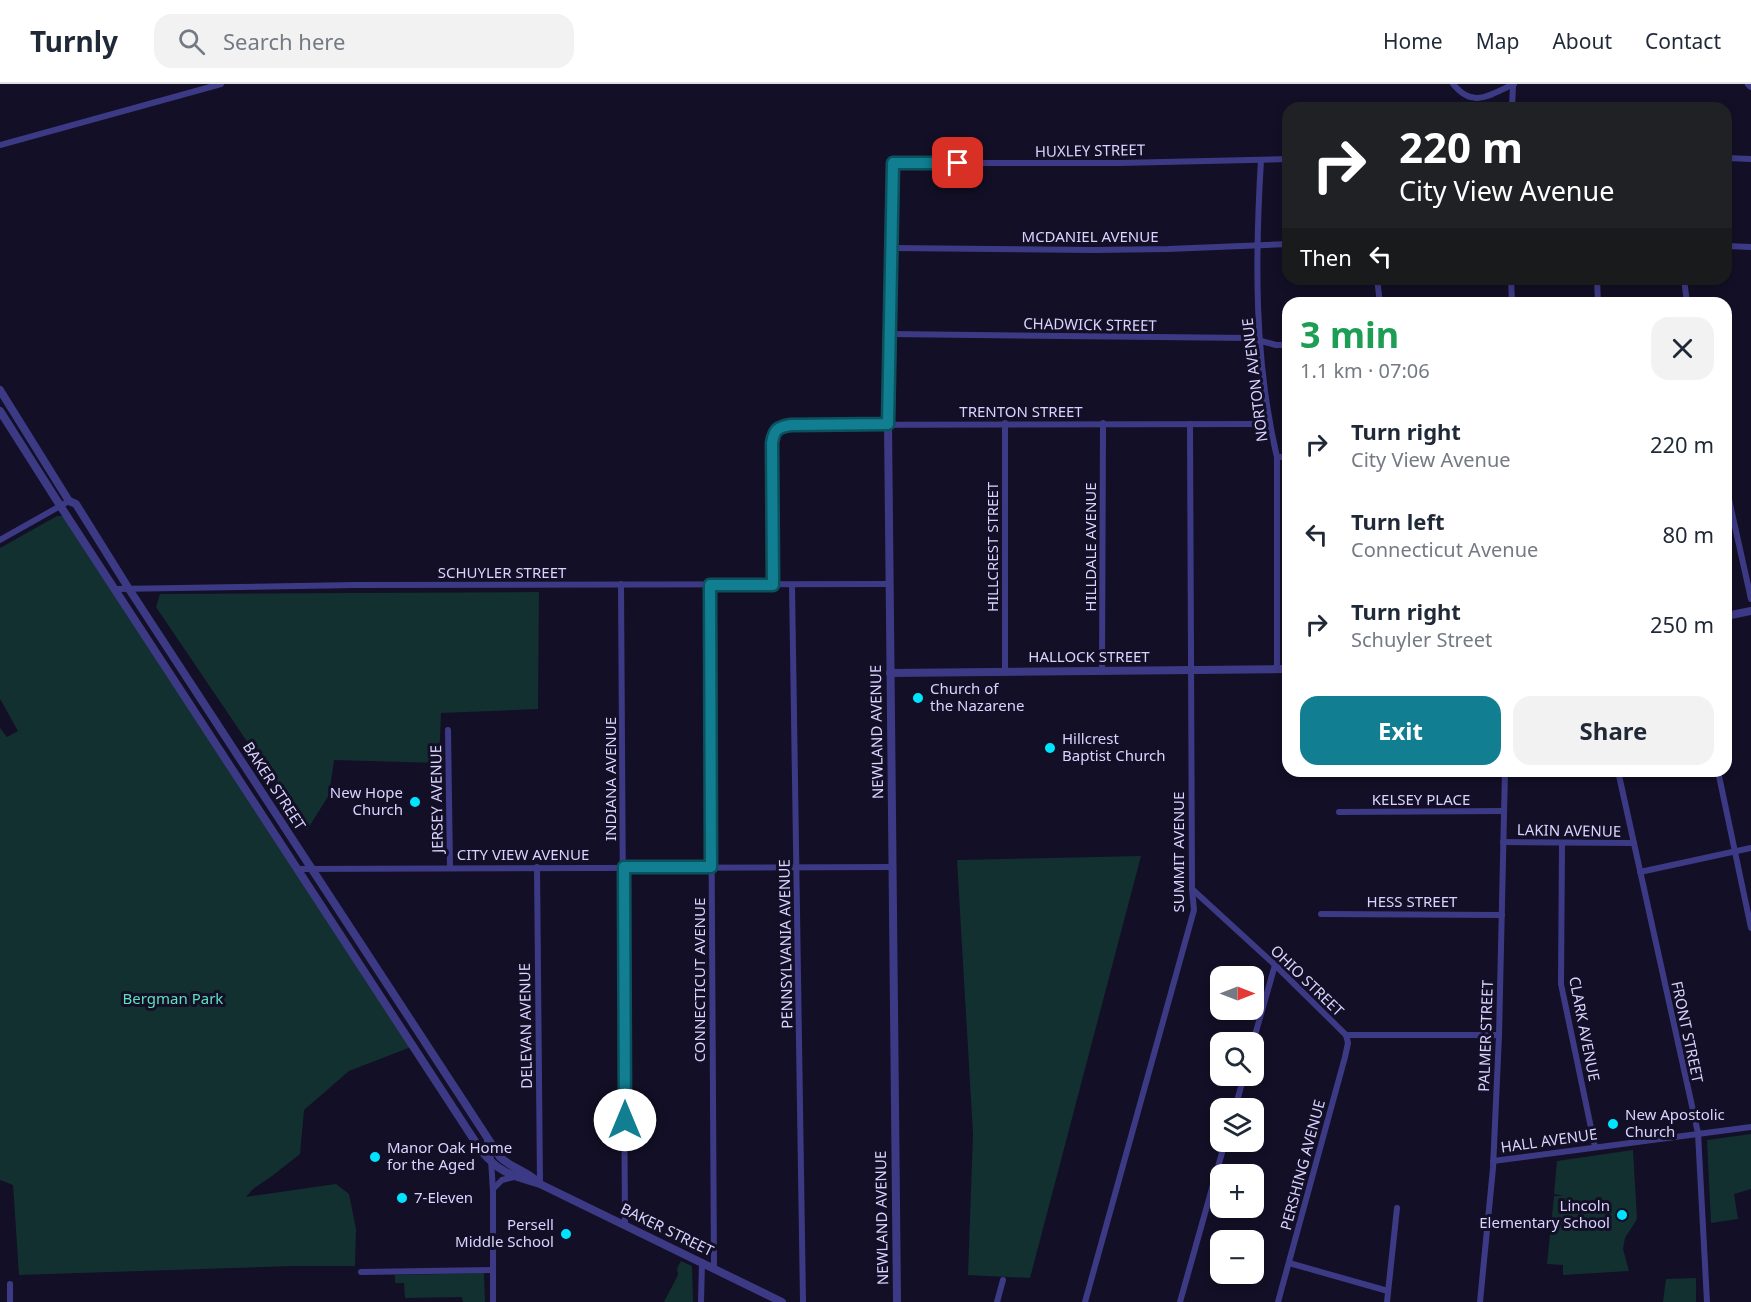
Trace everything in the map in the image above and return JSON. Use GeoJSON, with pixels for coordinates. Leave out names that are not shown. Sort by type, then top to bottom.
{"type":"FeatureCollection","features":[{"type":"Feature","properties":{"kind":"street"},"geometry":{"type":"LineString","coordinates":[[0,145],[221,84]]}},
{"type":"Feature","properties":{"kind":"street"},"geometry":{"type":"LineString","coordinates":[[1453,84],[1462,95],[1470,99],[1479,98],[1513,84],[1512,102]]}},
{"type":"Feature","properties":{"kind":"street"},"geometry":{"type":"LineString","coordinates":[[1732,158],[1751,159]]}},
{"type":"Feature","properties":{"kind":"street","name":"HUXLEY STREET"},"geometry":{"type":"LineString","coordinates":[[893,163],[1119,163],[1282,159]]}},
{"type":"Feature","properties":{"kind":"street","name":"NORTON AVENUE"},"geometry":{"type":"LineString","coordinates":[[1262,160],[1258,245],[1260,341],[1269,424],[1277,456],[1277,669]]}},
{"type":"Feature","properties":{"kind":"street","name":"NEWLAND AVENUE"},"geometry":{"type":"LineString","coordinates":[[893,163],[888,424],[897,1302]]}},
{"type":"Feature","properties":{"kind":"street","name":"MCDANIEL AVENUE"},"geometry":{"type":"LineString","coordinates":[[891,248],[1105,250],[1282,244]]}},
{"type":"Feature","properties":{"kind":"street"},"geometry":{"type":"LineString","coordinates":[[1732,246],[1751,247]]}},
{"type":"Feature","properties":{"kind":"street","name":"CHADWICK STREET"},"geometry":{"type":"LineString","coordinates":[[890,334],[1238,338],[1282,345]]}},
{"type":"Feature","properties":{"kind":"street","name":"BAKER STREET"},"geometry":{"type":"LineString","coordinates":[[0,390],[69,501],[76,504],[129,589],[484,1132],[506,1163],[531,1175],[540,1184]]}},
{"type":"Feature","properties":{"kind":"street","name":"BAKER STREET"},"geometry":{"type":"LineString","coordinates":[[0,411],[388,1011],[491,1162],[502,1172],[540,1184],[782,1302]]}},
{"type":"Feature","properties":{"kind":"street","name":"TRENTON STREET"},"geometry":{"type":"LineString","coordinates":[[773,585],[772,443],[775,431],[779,427],[1005,423],[1269,424]]}},
{"type":"Feature","properties":{"kind":"street","name":"HILLCREST STREET"},"geometry":{"type":"LineString","coordinates":[[1005,423],[1005,671]]}},
{"type":"Feature","properties":{"kind":"street","name":"HILLDALE AVENUE"},"geometry":{"type":"LineString","coordinates":[[1102,670],[1103,423]]}},
{"type":"Feature","properties":{"kind":"street","name":"SUMMIT AVENUE"},"geometry":{"type":"LineString","coordinates":[[1085,1302],[1194,910],[1190,670],[1190,424]]}},
{"type":"Feature","properties":{"kind":"street"},"geometry":{"type":"LineString","coordinates":[[1277,456],[1282,456]]}},
{"type":"Feature","properties":{"kind":"street"},"geometry":{"type":"LineString","coordinates":[[0,540],[69,501]]}},
{"type":"Feature","properties":{"kind":"street"},"geometry":{"type":"LineString","coordinates":[[1732,513],[1751,600]]}},
{"type":"Feature","properties":{"kind":"street","name":"INDIANA AVENUE"},"geometry":{"type":"LineString","coordinates":[[621,584],[625,1225]]}},
{"type":"Feature","properties":{"kind":"street","name":"SCHUYLER STREET"},"geometry":{"type":"LineString","coordinates":[[116,590],[355,585],[889,584]]}},
{"type":"Feature","properties":{"kind":"street","name":"CONNECTICUT AVENUE"},"geometry":{"type":"LineString","coordinates":[[710,585],[714,1268]]}},
{"type":"Feature","properties":{"kind":"street","name":"PENNSYLVANIA AVENUE"},"geometry":{"type":"LineString","coordinates":[[792,585],[803,1302]]}},
{"type":"Feature","properties":{"kind":"street"},"geometry":{"type":"LineString","coordinates":[[1732,615],[1751,611]]}},
{"type":"Feature","properties":{"kind":"street","name":"HALLOCK STREET"},"geometry":{"type":"LineString","coordinates":[[890,673],[1282,669]]}},
{"type":"Feature","properties":{"kind":"street","name":"JERSEY AVENUE"},"geometry":{"type":"LineString","coordinates":[[448,730],[450,867]]}},
{"type":"Feature","properties":{"kind":"street","name":"PALMER STREET"},"geometry":{"type":"LineString","coordinates":[[1480,1302],[1493,1161],[1499,1035],[1504,777]]}},
{"type":"Feature","properties":{"kind":"street","name":"FRONT STREET"},"geometry":{"type":"LineString","coordinates":[[1619,777],[1698,1133],[1707,1302]]}},
{"type":"Feature","properties":{"kind":"street"},"geometry":{"type":"LineString","coordinates":[[1719,777],[1751,928]]}},
{"type":"Feature","properties":{"kind":"street","name":"KELSEY PLACE"},"geometry":{"type":"LineString","coordinates":[[1339,812],[1504,811]]}},
{"type":"Feature","properties":{"kind":"street","name":"LAKIN AVENUE"},"geometry":{"type":"LineString","coordinates":[[1503,842],[1634,843]]}},
{"type":"Feature","properties":{"kind":"street","name":"CLARK AVENUE"},"geometry":{"type":"LineString","coordinates":[[1563,843],[1561,984],[1595,1147]]}},
{"type":"Feature","properties":{"kind":"street"},"geometry":{"type":"LineString","coordinates":[[1640,872],[1751,848]]}},
{"type":"Feature","properties":{"kind":"street","name":"DELEVAN AVENUE"},"geometry":{"type":"LineString","coordinates":[[537,867],[540,1184]]}},
{"type":"Feature","properties":{"kind":"street","name":"CITY VIEW AVENUE"},"geometry":{"type":"LineString","coordinates":[[297,869],[892,867]]}},
{"type":"Feature","properties":{"kind":"street","name":"OHIO STREET"},"geometry":{"type":"LineString","coordinates":[[1192,889],[1275,965],[1346,1035],[1499,1035]]}},
{"type":"Feature","properties":{"kind":"street","name":"HESS STREET"},"geometry":{"type":"LineString","coordinates":[[1321,914],[1502,915]]}},
{"type":"Feature","properties":{"kind":"street"},"geometry":{"type":"LineString","coordinates":[[1256,1032],[1275,965]]}},
{"type":"Feature","properties":{"kind":"street","name":"PERSHING AVENUE"},"geometry":{"type":"LineString","coordinates":[[1278,1302],[1345,1057],[1348,1043],[1346,1035]]}},
{"type":"Feature","properties":{"kind":"street","name":"HALL AVENUE"},"geometry":{"type":"LineString","coordinates":[[1493,1161],[1751,1127]]}},
{"type":"Feature","properties":{"kind":"street"},"geometry":{"type":"LineString","coordinates":[[484,1132],[491,1162],[493,1302]]}},
{"type":"Feature","properties":{"kind":"street"},"geometry":{"type":"LineString","coordinates":[[1180,1302],[1222,1152]]}},
{"type":"Feature","properties":{"kind":"street"},"geometry":{"type":"LineString","coordinates":[[492,1189],[502,1180],[517,1177]]}},
{"type":"Feature","properties":{"kind":"street"},"geometry":{"type":"LineString","coordinates":[[1387,1302],[1397,1208]]}},
{"type":"Feature","properties":{"kind":"street"},"geometry":{"type":"LineString","coordinates":[[701,1302],[702,1262]]}},
{"type":"Feature","properties":{"kind":"street"},"geometry":{"type":"LineString","coordinates":[[1289,1263],[1388,1292]]}},
{"type":"Feature","properties":{"kind":"street"},"geometry":{"type":"LineString","coordinates":[[361,1272],[493,1270]]}},
{"type":"Feature","properties":{"kind":"street"},"geometry":{"type":"LineString","coordinates":[[997,1302],[1003,1280]]}},
{"type":"Feature","properties":{"kind":"street"},"geometry":{"type":"LineString","coordinates":[[10,1284],[10,1302]]}},
{"type":"Feature","properties":{"kind":"green space","name":"Bergman Park"},"geometry":{"type":"Polygon","coordinates":[[[57,516],[65,516],[411,1047],[349,1071],[304,1110],[300,1154],[253,1189],[246,1197],[336,1184],[349,1194],[356,1229],[355,1266],[19,1275],[13,1185],[0,1180],[0,728],[7,737],[18,731],[0,699],[0,548],[57,516]]]}},
{"type":"Feature","properties":{"kind":"green space"},"geometry":{"type":"Polygon","coordinates":[[[539,592],[538,709],[441,713],[439,763],[334,760],[329,795],[307,830],[156,607],[160,594],[539,592]]]}},
{"type":"Feature","properties":{"kind":"green space"},"geometry":{"type":"Polygon","coordinates":[[[1141,856],[1030,1278],[968,1275],[973,1134],[957,860],[1141,856]]]}},
{"type":"Feature","properties":{"kind":"green space"},"geometry":{"type":"Polygon","coordinates":[[[1751,1134],[1751,1189],[1734,1194],[1738,1219],[1711,1223],[1707,1140],[1751,1134]]]}},
{"type":"Feature","properties":{"kind":"green space"},"geometry":{"type":"Polygon","coordinates":[[[1633,1150],[1637,1219],[1625,1238],[1623,1249],[1629,1271],[1563,1275],[1563,1265],[1547,1264],[1554,1196],[1564,1196],[1554,1194],[1557,1161],[1633,1150]]]}},
{"type":"Feature","properties":{"kind":"green space"},"geometry":{"type":"Polygon","coordinates":[[[681,1261],[692,1266],[693,1302],[664,1302],[678,1275],[677,1269],[681,1261]]]}},
{"type":"Feature","properties":{"kind":"green space"},"geometry":{"type":"Polygon","coordinates":[[[484,1273],[485,1302],[463,1302],[462,1297],[405,1298],[404,1283],[395,1283],[395,1275],[484,1273]]]}},
{"type":"Feature","properties":{"kind":"green space"},"geometry":{"type":"Polygon","coordinates":[[[1696,1278],[1696,1302],[1663,1302],[1666,1279],[1696,1278]]]}},
{"type":"Feature","properties":{"kind":"place","name":"Church of the Nazarene"},"geometry":{"type":"Point","coordinates":[918,698]}},
{"type":"Feature","properties":{"kind":"place","name":"Hillcrest Baptist Church"},"geometry":{"type":"Point","coordinates":[1050,748]}},
{"type":"Feature","properties":{"kind":"place","name":"New Hope Church"},"geometry":{"type":"Point","coordinates":[415,802]}},
{"type":"Feature","properties":{"kind":"place","name":"New Apostolic Church"},"geometry":{"type":"Point","coordinates":[1613,1124]}},
{"type":"Feature","properties":{"kind":"place","name":"Manor Oak Home for the Aged"},"geometry":{"type":"Point","coordinates":[375,1157]}},
{"type":"Feature","properties":{"kind":"place","name":"7-Eleven"},"geometry":{"type":"Point","coordinates":[402,1198]}},
{"type":"Feature","properties":{"kind":"place","name":"Lincoln Elementary School"},"geometry":{"type":"Point","coordinates":[1622,1215]}},
{"type":"Feature","properties":{"kind":"place","name":"Persell Middle School"},"geometry":{"type":"Point","coordinates":[566,1234]}},
{"type":"Feature","properties":{"kind":"route"},"geometry":{"type":"LineString","coordinates":[[625,1120],[624,867],[711,867],[710,585],[773,585],[772,443],[774,432],[779,427],[888,424],[893,163],[958,163]]}}]}
